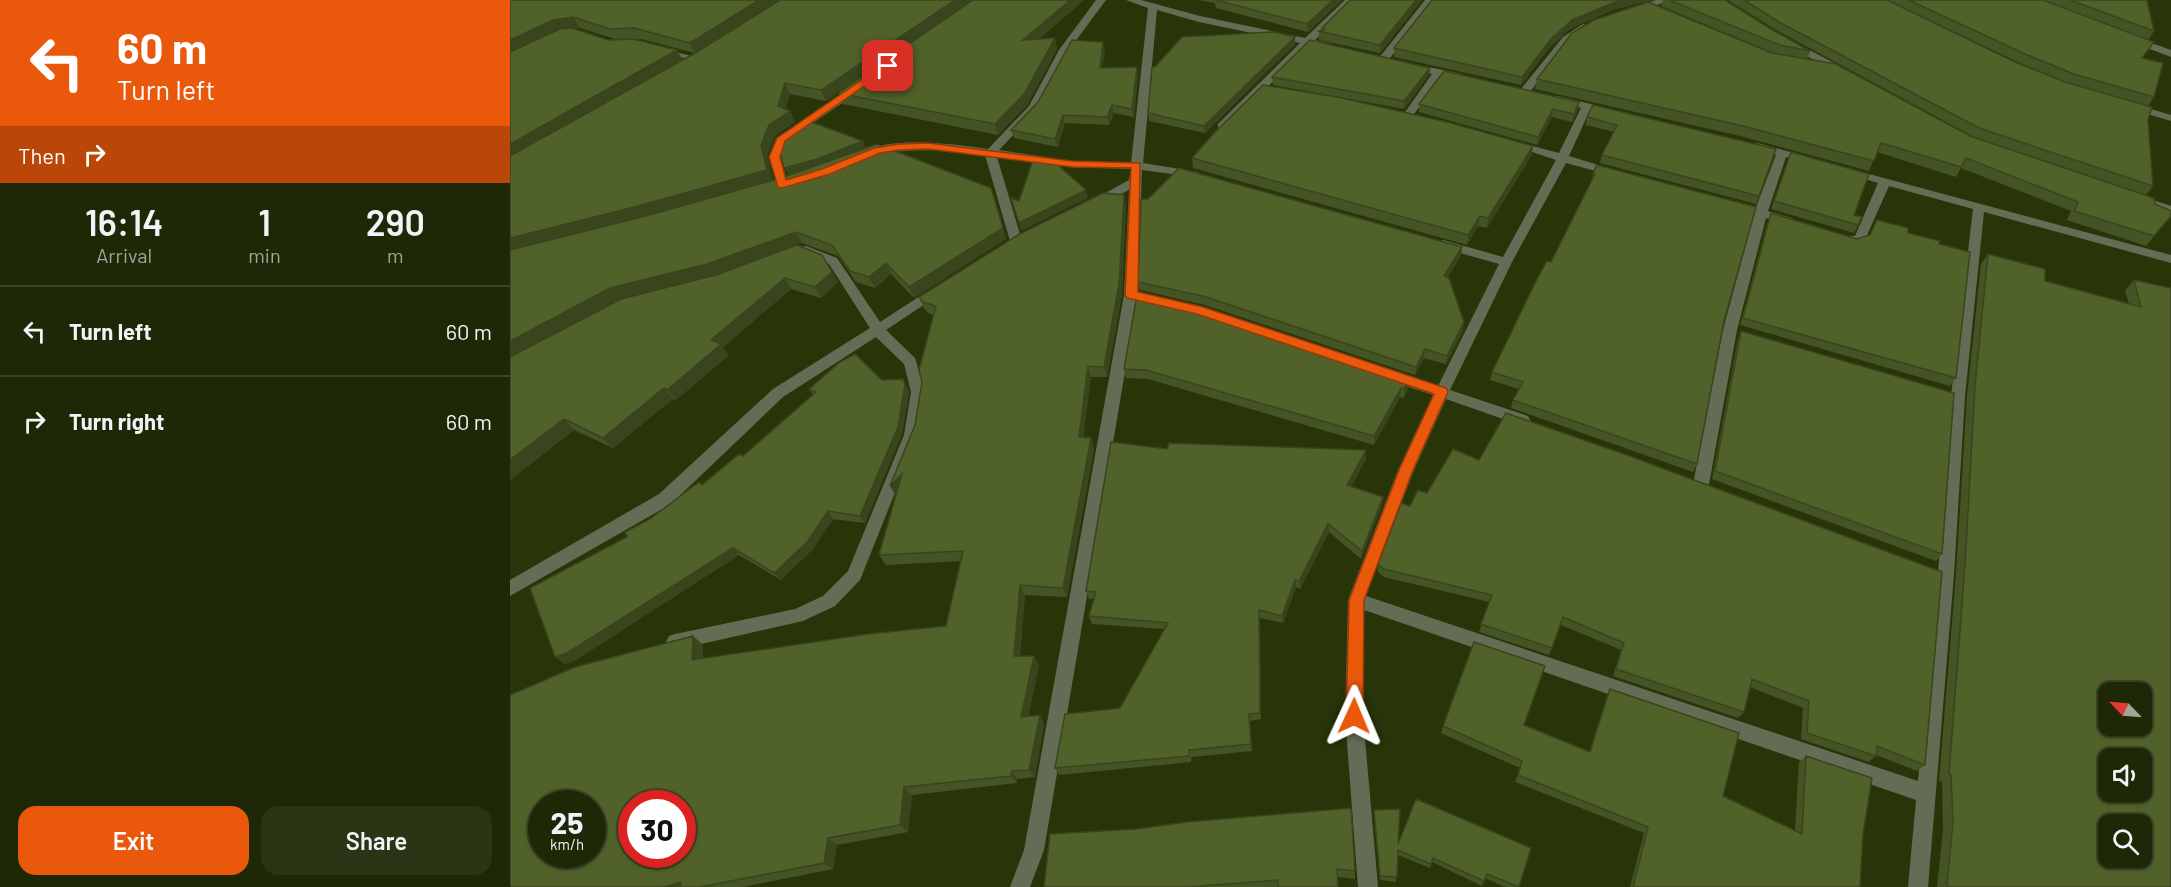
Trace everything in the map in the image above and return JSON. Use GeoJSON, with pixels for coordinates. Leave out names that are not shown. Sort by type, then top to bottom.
{"type":"FeatureCollection","features":[{"type":"Feature","properties":{"kind":"street"},"geometry":{"type":"LineString","coordinates":[[990,153],[1035,107],[1064,50],[1101,0]]}},
{"type":"Feature","properties":{"kind":"street"},"geometry":{"type":"LineString","coordinates":[[1131,0],[1153,7],[1341,49]]}},
{"type":"Feature","properties":{"kind":"street"},"geometry":{"type":"LineString","coordinates":[[1210,138],[1264,89],[1350,0]]}},
{"type":"Feature","properties":{"kind":"street"},"geometry":{"type":"LineString","coordinates":[[1430,0],[1378,58],[1471,79]]}},
{"type":"Feature","properties":{"kind":"street"},"geometry":{"type":"LineString","coordinates":[[1626,11],[1666,0]]}},
{"type":"Feature","properties":{"kind":"street"},"geometry":{"type":"LineString","coordinates":[[1646,6],[1666,15]]}},
{"type":"Feature","properties":{"kind":"street"},"geometry":{"type":"LineString","coordinates":[[1020,887],[1034,850],[1137,296],[1135,182],[1153,7]]}},
{"type":"Feature","properties":{"kind":"street"},"geometry":{"type":"LineString","coordinates":[[1598,21],[1566,39],[1530,93],[1621,114]]}},
{"type":"Feature","properties":{"kind":"street"},"geometry":{"type":"LineString","coordinates":[[2127,37],[2171,54]]}},
{"type":"Feature","properties":{"kind":"street"},"geometry":{"type":"LineString","coordinates":[[1782,39],[1847,74],[1808,65]]}},
{"type":"Feature","properties":{"kind":"street"},"geometry":{"type":"LineString","coordinates":[[652,47],[697,59]]}},
{"type":"Feature","properties":{"kind":"street"},"geometry":{"type":"LineString","coordinates":[[1408,115],[1439,72]]}},
{"type":"Feature","properties":{"kind":"street"},"geometry":{"type":"LineString","coordinates":[[782,184],[775,157],[780,140],[869,80]]}},
{"type":"Feature","properties":{"kind":"street"},"geometry":{"type":"LineString","coordinates":[[2118,102],[2171,118]]}},
{"type":"Feature","properties":{"kind":"street"},"geometry":{"type":"LineString","coordinates":[[1368,887],[1354,716],[1356,600],[1406,470],[1442,392],[1587,106]]}},
{"type":"Feature","properties":{"kind":"street"},"geometry":{"type":"LineString","coordinates":[[1500,140],[1629,177]]}},
{"type":"Feature","properties":{"kind":"street"},"geometry":{"type":"LineString","coordinates":[[1744,142],[1816,162]]}},
{"type":"Feature","properties":{"kind":"street"},"geometry":{"type":"LineString","coordinates":[[861,157],[878,150],[928,146],[1072,164],[1185,167],[1203,177]]}},
{"type":"Feature","properties":{"kind":"street"},"geometry":{"type":"LineString","coordinates":[[990,153],[1016,241]]}},
{"type":"Feature","properties":{"kind":"street"},"geometry":{"type":"LineString","coordinates":[[1682,477],[1706,486],[1761,212],[1782,153]]}},
{"type":"Feature","properties":{"kind":"street"},"geometry":{"type":"LineString","coordinates":[[1839,169],[2171,259]]}},
{"type":"Feature","properties":{"kind":"street"},"geometry":{"type":"LineString","coordinates":[[1085,207],[1135,182]]}},
{"type":"Feature","properties":{"kind":"street"},"geometry":{"type":"LineString","coordinates":[[1832,236],[1853,241],[1860,239],[1885,182]]}},
{"type":"Feature","properties":{"kind":"street"},"geometry":{"type":"LineString","coordinates":[[2138,199],[2171,210]]}},
{"type":"Feature","properties":{"kind":"street"},"geometry":{"type":"LineString","coordinates":[[1728,203],[1802,226]]}},
{"type":"Feature","properties":{"kind":"street"},"geometry":{"type":"LineString","coordinates":[[1918,887],[1953,394],[1979,207]]}},
{"type":"Feature","properties":{"kind":"street"},"geometry":{"type":"LineString","coordinates":[[1426,239],[1506,262]]}},
{"type":"Feature","properties":{"kind":"street"},"geometry":{"type":"LineString","coordinates":[[653,648],[697,636],[797,616],[830,601],[854,575],[911,435],[918,393],[910,362],[878,330],[833,261],[803,249],[795,251]]}},
{"type":"Feature","properties":{"kind":"street"},"geometry":{"type":"LineString","coordinates":[[510,605],[512,589],[665,499],[778,393],[947,285]]}},
{"type":"Feature","properties":{"kind":"street"},"geometry":{"type":"LineString","coordinates":[[1377,370],[1540,426]]}},
{"type":"Feature","properties":{"kind":"street"},"geometry":{"type":"LineString","coordinates":[[1356,600],[1925,793]]}},
{"type":"Feature","properties":{"kind":"building"},"geometry":{"type":"Polygon","coordinates":[[[510,0],[759,0],[690,43],[634,28],[610,29],[573,17],[553,20],[510,40],[510,0]]]}},
{"type":"Feature","properties":{"kind":"building"},"geometry":{"type":"Polygon","coordinates":[[[780,0],[955,0],[821,90],[785,83],[778,106],[790,111],[769,125],[761,145],[767,170],[638,206],[510,238],[510,156],[697,52],[780,0]]]}},
{"type":"Feature","properties":{"kind":"building"},"geometry":{"type":"Polygon","coordinates":[[[973,0],[1070,0],[1023,40],[1055,38],[1024,94],[995,124],[838,93],[973,0]]]}},
{"type":"Feature","properties":{"kind":"building"},"geometry":{"type":"Polygon","coordinates":[[[1216,0],[1333,0],[1307,24],[1216,0]]]}},
{"type":"Feature","properties":{"kind":"building"},"geometry":{"type":"Polygon","coordinates":[[[1350,0],[1416,0],[1380,45],[1319,31],[1325,29],[1322,28],[1350,0]]]}},
{"type":"Feature","properties":{"kind":"building"},"geometry":{"type":"Polygon","coordinates":[[[1432,0],[1622,0],[1572,20],[1551,39],[1522,77],[1394,48],[1432,0]]]}},
{"type":"Feature","properties":{"kind":"building"},"geometry":{"type":"Polygon","coordinates":[[[1669,0],[1725,0],[1810,51],[1780,45],[1669,0]]]}},
{"type":"Feature","properties":{"kind":"building"},"geometry":{"type":"Polygon","coordinates":[[[1744,0],[1887,0],[2015,62],[2065,82],[2152,107],[2148,120],[2153,186],[1979,128],[1779,22],[1744,0]]]}},
{"type":"Feature","properties":{"kind":"building"},"geometry":{"type":"Polygon","coordinates":[[[1909,0],[2043,0],[2154,42],[2142,58],[2163,63],[2154,97],[2074,74],[2025,54],[1909,0]]]}},
{"type":"Feature","properties":{"kind":"building"},"geometry":{"type":"Polygon","coordinates":[[[2070,0],[2147,0],[2154,31],[2070,0]]]}},
{"type":"Feature","properties":{"kind":"building"},"geometry":{"type":"Polygon","coordinates":[[[1648,2],[1772,53],[1836,64],[1970,136],[2154,198],[2155,204],[2171,211],[2171,216],[2154,236],[2074,211],[2078,202],[1966,158],[1961,167],[1881,143],[1874,161],[1743,126],[1537,79],[1572,33],[1594,20],[1648,2]]]}},
{"type":"Feature","properties":{"kind":"building"},"geometry":{"type":"Polygon","coordinates":[[[572,28],[608,40],[633,39],[677,50],[510,144],[510,52],[560,29],[572,28]]]}},
{"type":"Feature","properties":{"kind":"building"},"geometry":{"type":"Polygon","coordinates":[[[1274,32],[1295,37],[1204,126],[1148,113],[1152,67],[1155,67],[1182,37],[1274,32]]]}},
{"type":"Feature","properties":{"kind":"building"},"geometry":{"type":"Polygon","coordinates":[[[1072,40],[1103,42],[1100,68],[1137,67],[1132,109],[1112,105],[1107,117],[1063,115],[1055,139],[1011,130],[1038,102],[1072,40]]]}},
{"type":"Feature","properties":{"kind":"building"},"geometry":{"type":"Polygon","coordinates":[[[1310,40],[1430,68],[1404,101],[1272,77],[1310,40]]]}},
{"type":"Feature","properties":{"kind":"building"},"geometry":{"type":"Polygon","coordinates":[[[1444,71],[1579,102],[1574,114],[1553,109],[1538,137],[1419,104],[1444,71]]]}},
{"type":"Feature","properties":{"kind":"building"},"geometry":{"type":"Polygon","coordinates":[[[1263,85],[1337,97],[1447,122],[1533,146],[1488,218],[1480,216],[1468,235],[1192,158],[1263,85]]]}},
{"type":"Feature","properties":{"kind":"building"},"geometry":{"type":"Polygon","coordinates":[[[1593,105],[1776,149],[1759,196],[1602,155],[1617,125],[1587,117],[1593,105]]]}},
{"type":"Feature","properties":{"kind":"building"},"geometry":{"type":"Polygon","coordinates":[[[806,120],[863,141],[817,159],[784,168],[779,149],[783,136],[806,120]]]}},
{"type":"Feature","properties":{"kind":"building"},"geometry":{"type":"Polygon","coordinates":[[[877,144],[991,188],[1003,228],[909,287],[886,263],[869,277],[850,271],[832,245],[796,232],[707,264],[610,288],[510,341],[510,250],[646,216],[781,178],[877,144]]]}},
{"type":"Feature","properties":{"kind":"building"},"geometry":{"type":"Polygon","coordinates":[[[1791,152],[1869,174],[1854,215],[1862,217],[1858,225],[1774,201],[1791,152]]]}},
{"type":"Feature","properties":{"kind":"building"},"geometry":{"type":"Polygon","coordinates":[[[1034,157],[1051,159],[1086,190],[1019,223],[1011,198],[1019,201],[1034,157]]]}},
{"type":"Feature","properties":{"kind":"building"},"geometry":{"type":"Polygon","coordinates":[[[1597,165],[1756,207],[1724,321],[1697,464],[1513,400],[1523,382],[1492,372],[1537,279],[1547,261],[1551,262],[1595,174],[1593,174],[1597,165]]]}},
{"type":"Feature","properties":{"kind":"building"},"geometry":{"type":"Polygon","coordinates":[[[1179,168],[1462,247],[1444,276],[1449,278],[1464,322],[1447,356],[1425,349],[1416,367],[1203,296],[1138,282],[1141,199],[1148,199],[1179,168]]]}},
{"type":"Feature","properties":{"kind":"building"},"geometry":{"type":"Polygon","coordinates":[[[1103,193],[1124,195],[1119,284],[1104,367],[1088,366],[1079,437],[1091,438],[1063,588],[1020,585],[1014,656],[1034,656],[1021,717],[1040,715],[1029,770],[1012,771],[1011,776],[904,787],[900,825],[828,838],[824,863],[700,887],[680,887],[681,882],[664,887],[510,887],[510,695],[575,667],[693,636],[692,660],[868,634],[946,626],[963,551],[879,555],[902,474],[890,486],[915,425],[922,382],[919,370],[936,306],[923,302],[919,297],[1018,235],[1103,193]]]}},
{"type":"Feature","properties":{"kind":"building"},"geometry":{"type":"Polygon","coordinates":[[[1771,213],[1857,239],[1870,235],[1877,220],[1908,228],[1908,233],[1940,241],[1939,244],[1970,252],[1956,378],[1743,318],[1771,213]]]}},
{"type":"Feature","properties":{"kind":"building"},"geometry":{"type":"Polygon","coordinates":[[[797,245],[822,255],[832,272],[815,287],[785,278],[711,340],[721,344],[667,390],[664,388],[603,438],[564,419],[510,460],[510,357],[621,299],[716,275],[797,245]]]}},
{"type":"Feature","properties":{"kind":"building"},"geometry":{"type":"Polygon","coordinates":[[[1988,254],[2045,269],[2045,281],[2141,307],[2134,280],[2171,288],[2171,887],[1947,886],[1953,823],[1951,775],[1949,774],[1965,565],[1975,386],[1988,254]]]}},
{"type":"Feature","properties":{"kind":"building"},"geometry":{"type":"Polygon","coordinates":[[[1137,295],[1195,307],[1409,380],[1404,389],[1401,388],[1374,436],[1146,370],[1124,369],[1137,295]]]}},
{"type":"Feature","properties":{"kind":"building"},"geometry":{"type":"Polygon","coordinates":[[[1741,331],[1954,393],[1942,554],[1715,471],[1741,331]]]}},
{"type":"Feature","properties":{"kind":"building"},"geometry":{"type":"Polygon","coordinates":[[[855,354],[882,380],[903,379],[905,384],[898,427],[860,516],[828,511],[807,542],[774,573],[733,548],[567,653],[555,657],[530,588],[627,537],[625,532],[650,519],[699,482],[702,485],[739,454],[743,456],[816,392],[809,389],[840,362],[855,354]]]}},
{"type":"Feature","properties":{"kind":"building"},"geometry":{"type":"Polygon","coordinates":[[[1506,413],[1624,454],[1942,572],[1925,765],[1877,746],[1876,756],[1807,733],[1809,701],[1752,679],[1744,712],[1616,669],[1624,643],[1563,617],[1552,648],[1481,624],[1492,595],[1384,569],[1378,564],[1401,503],[1410,506],[1418,490],[1427,493],[1453,449],[1479,460],[1506,413]]]}},
{"type":"Feature","properties":{"kind":"building"},"geometry":{"type":"Polygon","coordinates":[[[1111,442],[1167,449],[1169,443],[1366,450],[1347,485],[1383,497],[1362,551],[1328,524],[1299,581],[1295,580],[1282,616],[1259,610],[1260,713],[1249,714],[1251,744],[1189,750],[1189,756],[1055,768],[1065,714],[1120,708],[1168,623],[1089,616],[1096,592],[1086,591],[1111,442]]]}},
{"type":"Feature","properties":{"kind":"building"},"geometry":{"type":"Polygon","coordinates":[[[1474,642],[1545,666],[1524,725],[1590,752],[1610,689],[1739,733],[1723,796],[1802,834],[1806,756],[1872,778],[1863,834],[1860,887],[1633,887],[1648,827],[1518,775],[1522,761],[1443,726],[1474,642]]]}},
{"type":"Feature","properties":{"kind":"building"},"geometry":{"type":"Polygon","coordinates":[[[1416,799],[1531,848],[1519,887],[1487,874],[1484,881],[1433,858],[1431,864],[1398,850],[1397,877],[1380,876],[1374,810],[1400,809],[1398,844],[1416,799]]]}},
{"type":"Feature","properties":{"kind":"building"},"geometry":{"type":"Polygon","coordinates":[[[1351,808],[1355,871],[1337,869],[1338,887],[1278,887],[1278,880],[1188,887],[1044,887],[1050,834],[1136,829],[1187,822],[1351,808]]]}},
{"type":"Feature","properties":{"kind":"route"},"geometry":{"type":"LineString","coordinates":[[888,66],[813,120],[780,140],[775,157],[782,184],[826,171],[878,150],[899,147],[928,146],[1072,164],[1136,165],[1131,295],[1199,310],[1442,392],[1406,470],[1356,600],[1354,716]]}}]}
